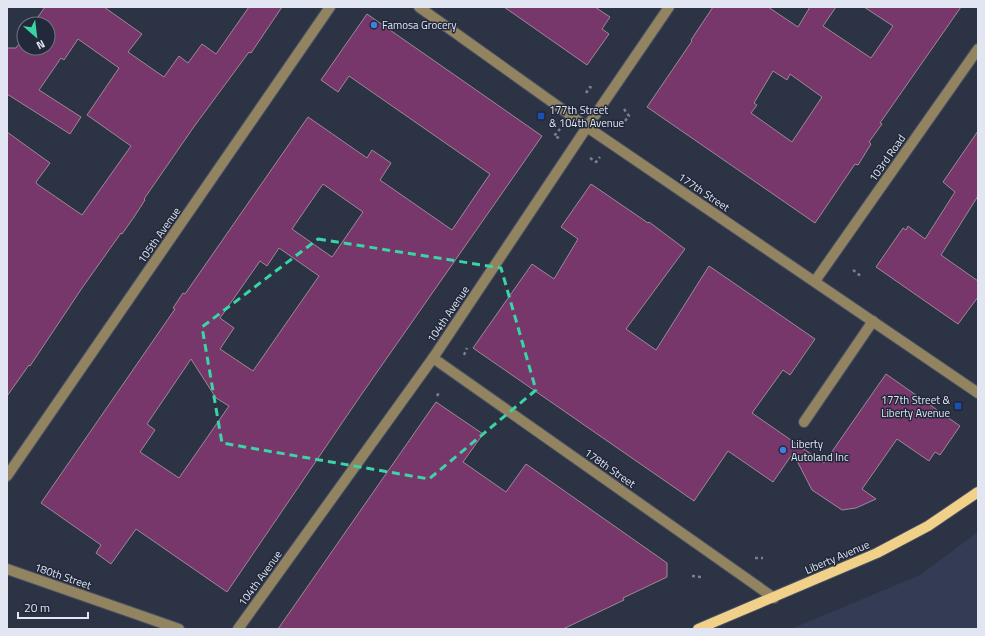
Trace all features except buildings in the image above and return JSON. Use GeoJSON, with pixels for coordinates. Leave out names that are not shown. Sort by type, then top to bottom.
{"type":"FeatureCollection","features":[{"type":"Feature","properties":{"kind":"main road","name":"Liberty Avenue"},"geometry":{"type":"LineString","coordinates":[[698,629],[877,553],[928,526],[978,492]]}},
{"type":"Feature","properties":{"kind":"street","name":"105th Avenue"},"geometry":{"type":"LineString","coordinates":[[7,476],[330,7]]}},
{"type":"Feature","properties":{"kind":"street","name":"177th Street"},"geometry":{"type":"LineString","coordinates":[[419,7],[587,127],[978,393]]}},
{"type":"Feature","properties":{"kind":"street","name":"104th Avenue"},"geometry":{"type":"LineString","coordinates":[[238,629],[433,358],[669,7]]}},
{"type":"Feature","properties":{"kind":"street","name":"103rd Road"},"geometry":{"type":"LineString","coordinates":[[815,281],[978,49]]}},
{"type":"Feature","properties":{"kind":"street"},"geometry":{"type":"LineString","coordinates":[[804,422],[873,321]]}},
{"type":"Feature","properties":{"kind":"street","name":"178th Street"},"geometry":{"type":"LineString","coordinates":[[433,358],[774,598]]}},
{"type":"Feature","properties":{"kind":"street","name":"180th Street"},"geometry":{"type":"LineString","coordinates":[[7,569],[179,629]]}},
{"type":"Feature","properties":{"kind":"path"},"geometry":{"type":"LineString","coordinates":[[624,109],[629,116],[625,121]]}},
{"type":"Feature","properties":{"kind":"path"},"geometry":{"type":"LineString","coordinates":[[560,129],[554,136],[561,140]]}},
{"type":"Feature","properties":{"kind":"path"},"geometry":{"type":"LineString","coordinates":[[590,158],[596,162],[601,157]]}},
{"type":"Feature","properties":{"kind":"path"},"geometry":{"type":"LineString","coordinates":[[853,270],[862,277]]}},
{"type":"Feature","properties":{"kind":"path"},"geometry":{"type":"LineString","coordinates":[[464,355],[467,348]]}},
{"type":"Feature","properties":{"kind":"path"},"geometry":{"type":"LineString","coordinates":[[437,396],[440,391]]}},
{"type":"Feature","properties":{"kind":"path"},"geometry":{"type":"LineString","coordinates":[[755,558],[763,558]]}},
{"type":"Feature","properties":{"kind":"path"},"geometry":{"type":"LineString","coordinates":[[692,576],[702,577]]}},
{"type":"Feature","properties":{"kind":"highlighted area"},"geometry":{"type":"Polygon","coordinates":[[[318,239],[501,268],[536,390],[429,479],[222,443],[202,327],[318,239]]]}},
{"type":"Feature","properties":{"kind":"shaded area"},"geometry":{"type":"Polygon","coordinates":[[[978,532],[978,629],[791,629],[920,575],[978,532]]]}},
{"type":"Feature","properties":{"kind":"place","name":"Famosa Grocery"},"geometry":{"type":"Point","coordinates":[374,25]}},
{"type":"Feature","properties":{"kind":"place","name":"177th Street & 104th Avenue"},"geometry":{"type":"Point","coordinates":[541,116]}},
{"type":"Feature","properties":{"kind":"place","name":"177th Street & Liberty Avenue"},"geometry":{"type":"Point","coordinates":[958,406]}},
{"type":"Feature","properties":{"kind":"place","name":"Liberty Autoland Inc"},"geometry":{"type":"Point","coordinates":[783,450]}}]}
